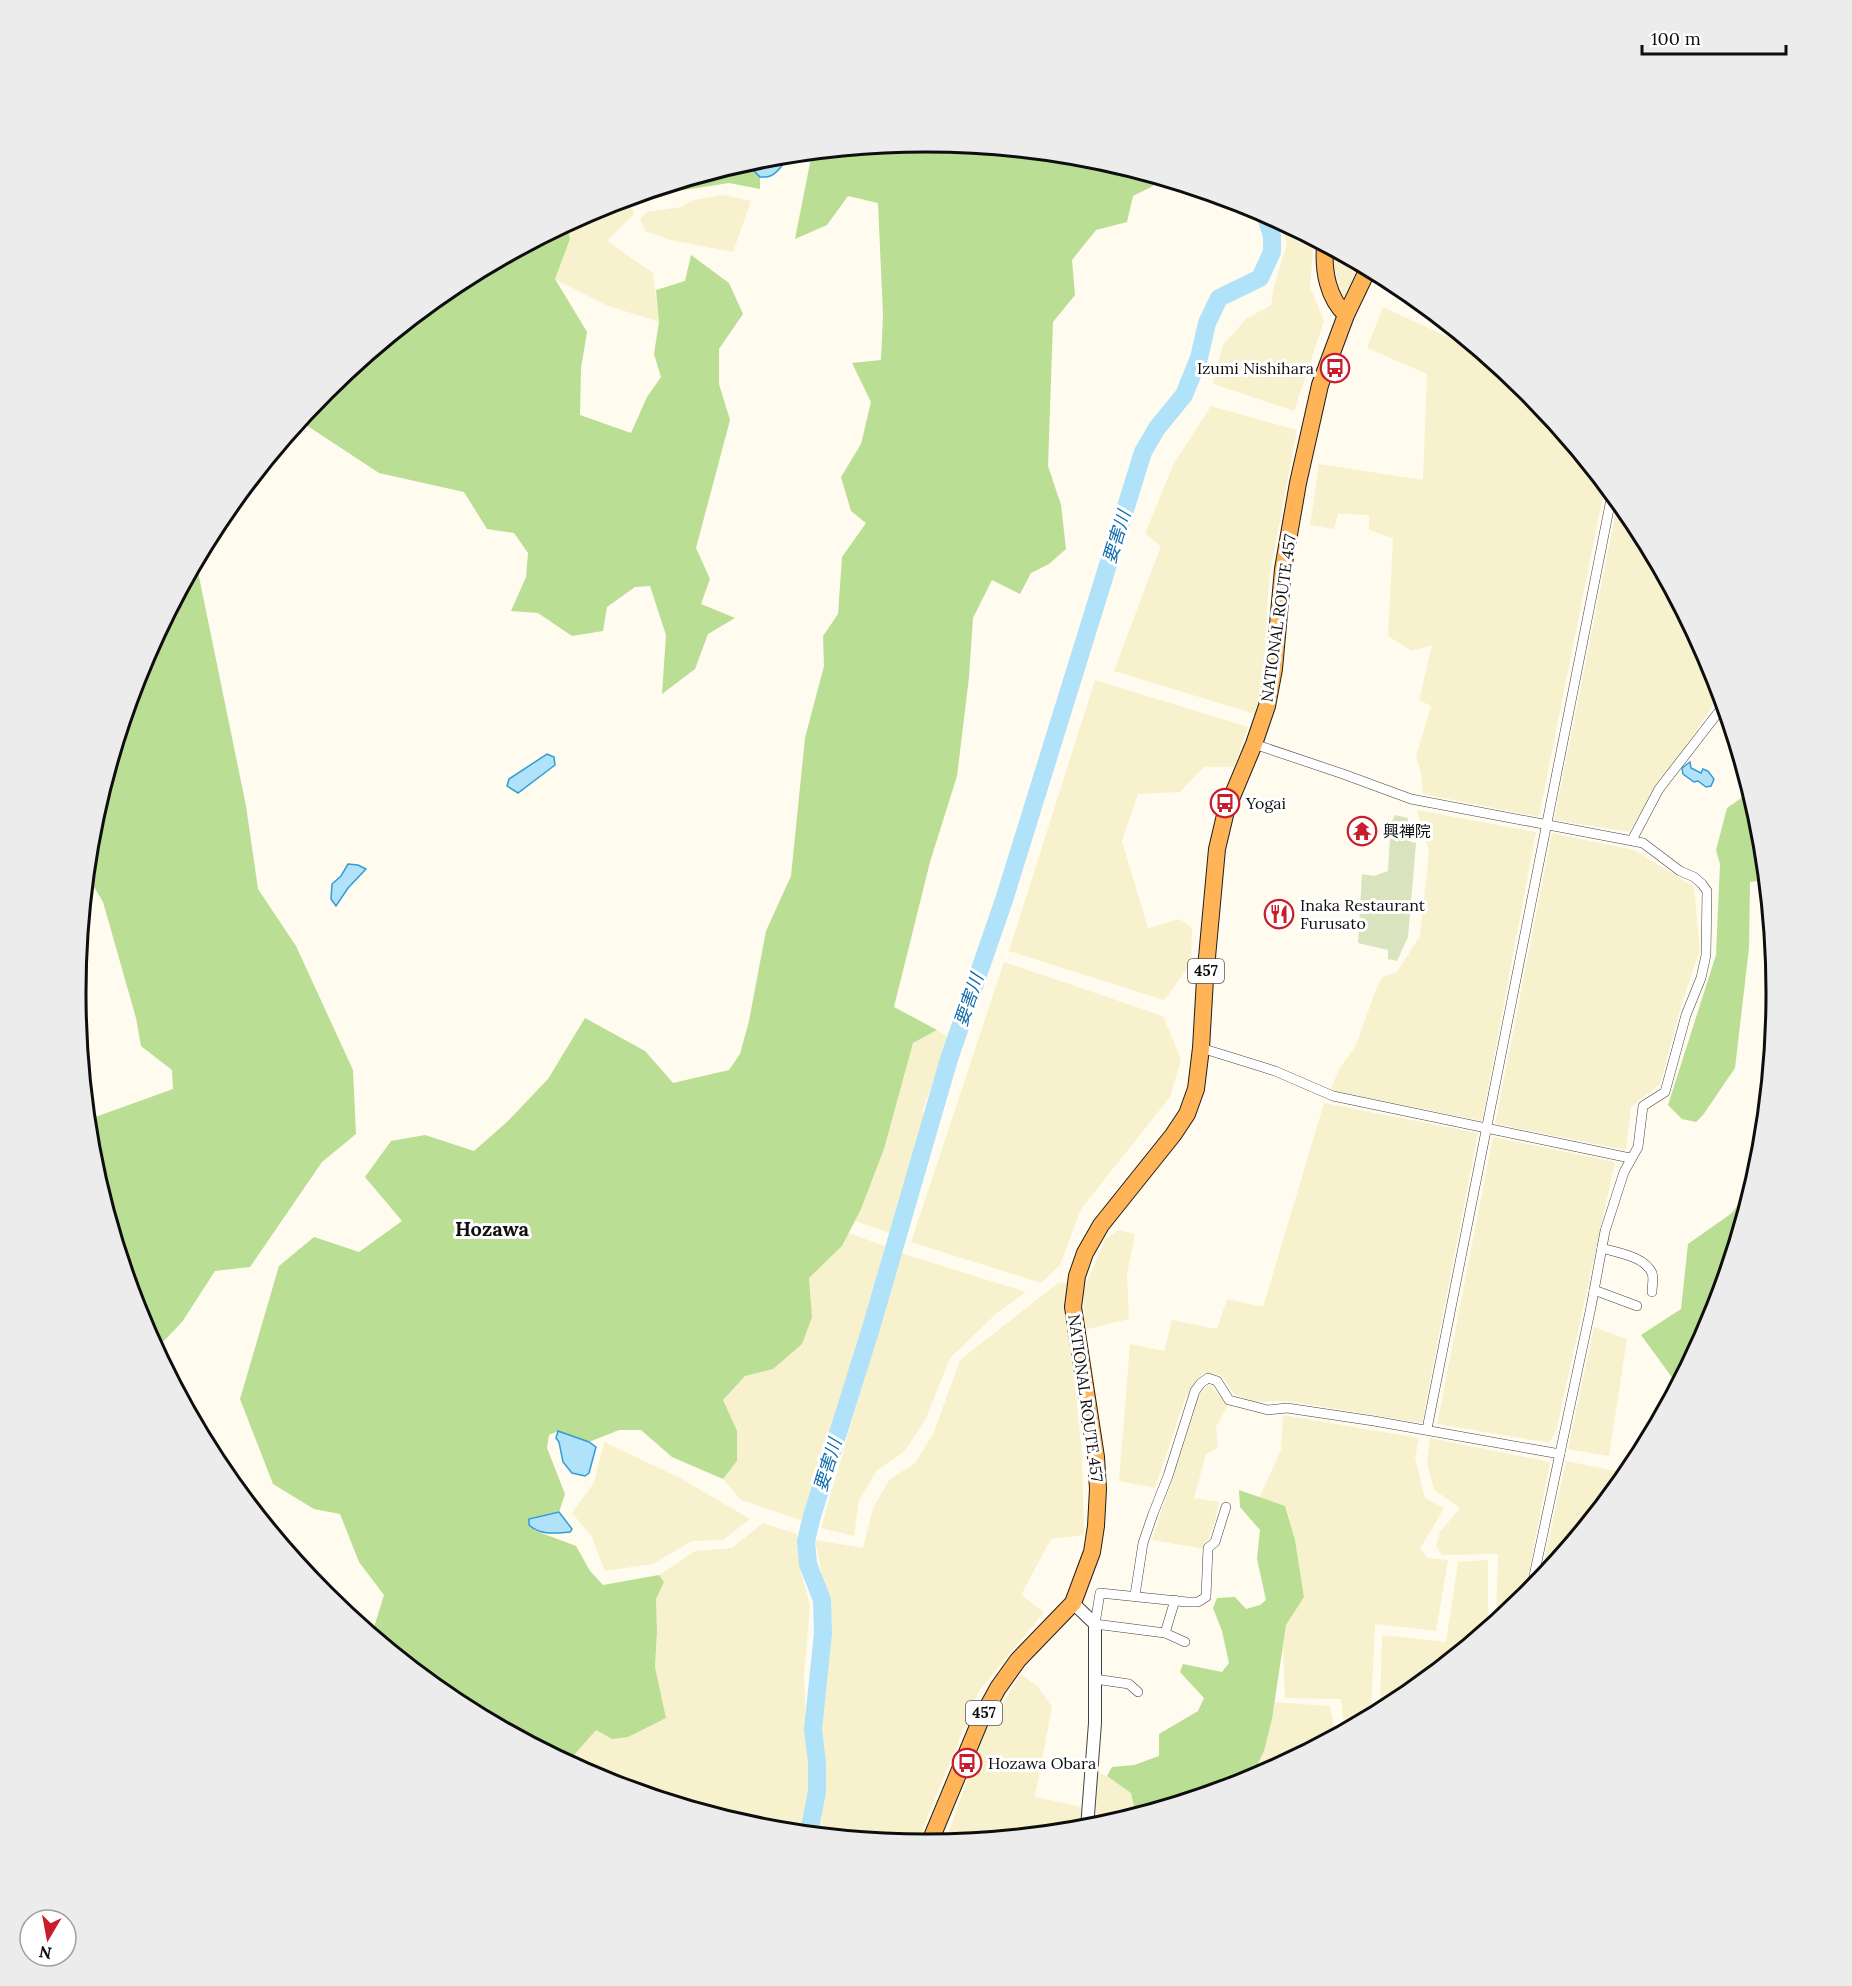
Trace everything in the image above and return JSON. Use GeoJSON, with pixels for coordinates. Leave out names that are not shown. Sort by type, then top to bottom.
{"type":"FeatureCollection","features":[{"type":"Feature","properties":{"kind":"highway"},"geometry":{"type":"LineString","coordinates":[[1325,253],[1324,265],[1330,291],[1337,307],[1346,315]]}},
{"type":"Feature","properties":{"kind":"highway","name":"457"},"geometry":{"type":"LineString","coordinates":[[1346,315],[1364,276]]}},
{"type":"Feature","properties":{"kind":"highway","name":"NATIONAL ROUTE 457"},"geometry":{"type":"LineString","coordinates":[[932,1834],[981,1719],[998,1688],[1018,1660],[1073,1603],[1092,1552],[1098,1489],[1096,1457],[1073,1307],[1077,1276],[1085,1253],[1101,1225],[1173,1135],[1186,1114],[1196,1089],[1217,849],[1226,811],[1267,706],[1274,669],[1283,569],[1298,483],[1320,385],[1346,315]]}},
{"type":"Feature","properties":{"kind":"street"},"geometry":{"type":"LineString","coordinates":[[1427,1429],[1610,505]]}},
{"type":"Feature","properties":{"kind":"street"},"geometry":{"type":"LineString","coordinates":[[1632,840],[1659,789],[1718,713]]}},
{"type":"Feature","properties":{"kind":"street"},"geometry":{"type":"LineString","coordinates":[[1254,744],[1404,797],[1643,843],[1680,871],[1694,877],[1707,891],[1706,955],[1701,978],[1686,1015],[1665,1092],[1642,1106],[1638,1147],[1630,1158],[1613,1201],[1535,1571]]}},
{"type":"Feature","properties":{"kind":"street"},"geometry":{"type":"LineString","coordinates":[[1201,1048],[1275,1071],[1333,1096],[1630,1158]]}},
{"type":"Feature","properties":{"kind":"street"},"geometry":{"type":"LineString","coordinates":[[1602,1248],[1630,1256],[1645,1264],[1653,1275],[1652,1292]]}},
{"type":"Feature","properties":{"kind":"street"},"geometry":{"type":"LineString","coordinates":[[1594,1290],[1636,1306]]}},
{"type":"Feature","properties":{"kind":"street"},"geometry":{"type":"LineString","coordinates":[[1135,1595],[1143,1544],[1153,1514],[1168,1476],[1195,1391],[1208,1378],[1214,1378],[1229,1400],[1247,1406],[1268,1410],[1287,1408],[1427,1429],[1560,1454]]}},
{"type":"Feature","properties":{"kind":"street"},"geometry":{"type":"LineString","coordinates":[[1088,1817],[1095,1723],[1095,1624],[1100,1593],[1198,1602],[1206,1597],[1209,1548],[1215,1542],[1226,1507]]}},
{"type":"Feature","properties":{"kind":"street"},"geometry":{"type":"LineString","coordinates":[[1165,1633],[1175,1600]]}},
{"type":"Feature","properties":{"kind":"street"},"geometry":{"type":"LineString","coordinates":[[1073,1603],[1095,1624],[1165,1633],[1185,1642]]}},
{"type":"Feature","properties":{"kind":"street"},"geometry":{"type":"LineString","coordinates":[[1095,1679],[1129,1684],[1137,1692]]}},
{"type":"Feature","properties":{"kind":"shaded area"},"geometry":{"type":"Polygon","coordinates":[[[723,195],[751,201],[733,252],[670,240],[645,231],[640,219],[647,212],[681,207],[694,200],[723,195]]]}},
{"type":"Feature","properties":{"kind":"shaded area"},"geometry":{"type":"Polygon","coordinates":[[[631,206],[634,214],[607,241],[653,273],[659,322],[606,305],[555,279],[570,239],[569,232],[631,206]]]}},
{"type":"Feature","properties":{"kind":"shaded area"},"geometry":{"type":"Polygon","coordinates":[[[1283,233],[1313,247],[1310,287],[1324,321],[1294,411],[1213,384],[1223,345],[1246,319],[1271,305],[1287,243],[1283,233]]]}},
{"type":"Feature","properties":{"kind":"shaded area"},"geometry":{"type":"Polygon","coordinates":[[[1332,257],[1357,272],[1343,298],[1332,257]]]}},
{"type":"Feature","properties":{"kind":"shaded area"},"geometry":{"type":"Polygon","coordinates":[[[1383,307],[1452,338],[1520,399],[1558,439],[1603,495],[1539,817],[1423,794],[1421,773],[1416,756],[1431,706],[1419,700],[1432,645],[1412,651],[1388,636],[1393,538],[1369,530],[1369,515],[1338,514],[1334,529],[1310,525],[1319,464],[1423,480],[1427,374],[1367,348],[1383,307]]]}},
{"type":"Feature","properties":{"kind":"shaded area"},"geometry":{"type":"Polygon","coordinates":[[[1211,406],[1297,430],[1269,579],[1263,682],[1255,714],[1114,671],[1161,546],[1145,534],[1173,465],[1211,406]]]}},
{"type":"Feature","properties":{"kind":"shaded area"},"geometry":{"type":"Polygon","coordinates":[[[1616,513],[1654,573],[1680,621],[1715,704],[1629,832],[1554,820],[1616,513]]]}},
{"type":"Feature","properties":{"kind":"shaded area"},"geometry":{"type":"Polygon","coordinates":[[[1095,680],[1248,727],[1234,767],[1204,767],[1180,792],[1138,794],[1122,841],[1148,928],[1180,919],[1192,928],[1191,964],[1164,1000],[1009,951],[1095,680]]]}},
{"type":"Feature","properties":{"kind":"shaded area"},"geometry":{"type":"Polygon","coordinates":[[[1417,810],[1536,832],[1482,1121],[1330,1090],[1340,1068],[1356,1045],[1382,977],[1397,972],[1420,936],[1429,852],[1417,810]]]}},
{"type":"Feature","properties":{"kind":"shaded area"},"geometry":{"type":"Polygon","coordinates":[[[1552,833],[1634,850],[1694,887],[1700,950],[1682,1003],[1660,1084],[1631,1107],[1626,1150],[1495,1124],[1552,833]]]}},
{"type":"Feature","properties":{"kind":"shaded area"},"geometry":{"type":"Polygon","coordinates":[[[1004,962],[1163,1016],[1181,1059],[1170,1097],[1081,1209],[1060,1265],[1041,1283],[911,1242],[1004,962]]]}},
{"type":"Feature","properties":{"kind":"shaded area"},"geometry":{"type":"Polygon","coordinates":[[[937,1030],[949,1038],[922,1112],[928,1115],[890,1233],[855,1221],[884,1149],[913,1043],[937,1030]]]}},
{"type":"Feature","properties":{"kind":"shaded area"},"geometry":{"type":"Polygon","coordinates":[[[1324,1103],[1478,1133],[1422,1423],[1287,1401],[1252,1402],[1234,1394],[1221,1375],[1203,1373],[1185,1399],[1155,1488],[1119,1481],[1130,1344],[1164,1351],[1172,1320],[1217,1329],[1227,1299],[1263,1307],[1324,1103]]]}},
{"type":"Feature","properties":{"kind":"shaded area"},"geometry":{"type":"Polygon","coordinates":[[[1493,1137],[1615,1162],[1556,1432],[1549,1443],[1437,1424],[1493,1137]]]}},
{"type":"Feature","properties":{"kind":"shaded area"},"geometry":{"type":"Polygon","coordinates":[[[1119,1230],[1135,1234],[1127,1274],[1129,1319],[1084,1330],[1084,1289],[1105,1239],[1119,1230]]]}},
{"type":"Feature","properties":{"kind":"shaded area"},"geometry":{"type":"Polygon","coordinates":[[[848,1233],[888,1247],[803,1521],[741,1500],[723,1479],[737,1461],[723,1400],[745,1376],[773,1369],[812,1317],[809,1278],[842,1246],[848,1233]]]}},
{"type":"Feature","properties":{"kind":"shaded area"},"geometry":{"type":"Polygon","coordinates":[[[901,1253],[1026,1292],[996,1314],[950,1358],[926,1418],[905,1451],[877,1470],[859,1500],[854,1536],[821,1528],[901,1253]]]}},
{"type":"Feature","properties":{"kind":"shaded area"},"geometry":{"type":"Polygon","coordinates":[[[1068,1282],[1082,1455],[1084,1535],[1051,1539],[1021,1595],[1044,1612],[979,1691],[921,1834],[871,1832],[815,1826],[820,1798],[819,1723],[831,1639],[815,1540],[863,1548],[873,1508],[889,1480],[915,1463],[934,1432],[960,1360],[1058,1283],[1068,1282]]]}},
{"type":"Feature","properties":{"kind":"shaded area"},"geometry":{"type":"Polygon","coordinates":[[[1594,1327],[1627,1339],[1609,1456],[1568,1449],[1594,1327]]]}},
{"type":"Feature","properties":{"kind":"shaded area"},"geometry":{"type":"Polygon","coordinates":[[[1209,1384],[1228,1405],[1216,1427],[1218,1448],[1206,1454],[1194,1498],[1219,1502],[1214,1525],[1204,1549],[1152,1540],[1200,1393],[1209,1384]]]}},
{"type":"Feature","properties":{"kind":"shaded area"},"geometry":{"type":"Polygon","coordinates":[[[1283,1415],[1419,1438],[1415,1458],[1425,1498],[1444,1508],[1420,1549],[1428,1558],[1448,1560],[1436,1631],[1375,1624],[1371,1705],[1348,1720],[1343,1719],[1341,1699],[1285,1698],[1283,1642],[1286,1625],[1304,1596],[1295,1540],[1285,1507],[1259,1498],[1281,1450],[1283,1415]]]}},
{"type":"Feature","properties":{"kind":"shaded area"},"geometry":{"type":"Polygon","coordinates":[[[1430,1438],[1550,1462],[1528,1579],[1496,1609],[1498,1554],[1442,1555],[1436,1546],[1440,1532],[1460,1508],[1434,1490],[1427,1463],[1430,1438]]]}},
{"type":"Feature","properties":{"kind":"shaded area"},"geometry":{"type":"Polygon","coordinates":[[[604,1442],[680,1478],[750,1519],[723,1540],[692,1541],[653,1564],[605,1571],[591,1535],[572,1513],[594,1483],[604,1442]]]}},
{"type":"Feature","properties":{"kind":"shaded area"},"geometry":{"type":"Polygon","coordinates":[[[1566,1461],[1616,1471],[1593,1505],[1544,1562],[1566,1461]]]}},
{"type":"Feature","properties":{"kind":"shaded area"},"geometry":{"type":"Polygon","coordinates":[[[763,1523],[797,1534],[801,1572],[810,1604],[804,1677],[809,1788],[803,1824],[708,1805],[656,1789],[573,1756],[596,1730],[612,1739],[666,1718],[655,1667],[656,1599],[664,1582],[659,1575],[695,1551],[732,1548],[763,1523]]]}},
{"type":"Feature","properties":{"kind":"shaded area"},"geometry":{"type":"Polygon","coordinates":[[[1488,1560],[1488,1617],[1438,1660],[1380,1700],[1382,1635],[1446,1642],[1458,1562],[1488,1560]]]}},
{"type":"Feature","properties":{"kind":"shaded area"},"geometry":{"type":"Polygon","coordinates":[[[1021,1674],[1038,1687],[1052,1707],[1035,1797],[1082,1807],[1082,1818],[1036,1826],[948,1833],[984,1734],[1021,1674]]]}},
{"type":"Feature","properties":{"kind":"shaded area"},"geometry":{"type":"Polygon","coordinates":[[[1275,1702],[1330,1706],[1336,1727],[1257,1766],[1264,1751],[1275,1702]]]}},
{"type":"Feature","properties":{"kind":"shaded area"},"geometry":{"type":"Polygon","coordinates":[[[1096,1772],[1107,1776],[1131,1793],[1134,1807],[1095,1816],[1096,1772]]]}},
{"type":"Feature","properties":{"kind":"green space"},"geometry":{"type":"Polygon","coordinates":[[[926,152],[981,154],[1090,169],[1153,184],[1133,196],[1127,222],[1096,230],[1072,260],[1075,295],[1053,322],[1048,466],[1061,505],[1066,549],[1049,564],[1031,573],[1020,594],[992,580],[973,618],[969,677],[957,776],[930,862],[894,1007],[937,1030],[913,1043],[884,1149],[861,1209],[842,1246],[809,1278],[812,1317],[802,1344],[773,1369],[745,1376],[723,1400],[737,1431],[737,1461],[723,1479],[672,1457],[641,1430],[619,1430],[589,1442],[558,1431],[549,1435],[547,1448],[565,1494],[559,1512],[530,1519],[530,1525],[536,1531],[576,1546],[590,1571],[603,1585],[659,1575],[664,1582],[656,1599],[655,1667],[666,1718],[628,1737],[612,1739],[596,1730],[573,1756],[506,1721],[459,1692],[414,1660],[374,1627],[384,1595],[359,1562],[340,1514],[314,1509],[273,1484],[240,1399],[279,1266],[314,1237],[359,1252],[402,1221],[365,1177],[391,1141],[425,1135],[474,1151],[508,1121],[548,1079],[585,1018],[645,1051],[673,1083],[729,1070],[740,1054],[749,1021],[766,931],[791,876],[805,738],[824,666],[823,636],[838,614],[842,557],[866,523],[851,511],[841,477],[861,444],[871,402],[852,363],[881,360],[883,314],[878,203],[848,196],[827,225],[795,239],[810,161],[816,160],[871,154],[926,152]]]}},
{"type":"Feature","properties":{"kind":"green space"},"geometry":{"type":"Polygon","coordinates":[[[753,171],[760,177],[760,189],[729,183],[678,191],[708,181],[753,171]]]}},
{"type":"Feature","properties":{"kind":"green space"},"geometry":{"type":"Polygon","coordinates":[[[569,232],[570,239],[555,279],[587,332],[581,368],[580,415],[631,433],[647,397],[661,377],[654,354],[659,322],[656,290],[685,281],[691,255],[729,283],[743,314],[719,349],[719,384],[730,420],[696,548],[710,579],[701,604],[735,618],[708,634],[695,669],[662,694],[666,635],[650,586],[635,587],[607,607],[603,631],[572,636],[538,613],[511,611],[526,577],[528,553],[514,533],[487,529],[464,492],[379,473],[307,425],[372,361],[414,326],[459,294],[506,265],[569,232]]]}},
{"type":"Feature","properties":{"kind":"green space"},"geometry":{"type":"Polygon","coordinates":[[[198,573],[246,806],[258,889],[296,946],[353,1070],[356,1134],[322,1162],[250,1267],[215,1271],[182,1322],[162,1343],[130,1263],[114,1211],[95,1117],[173,1089],[172,1070],[141,1046],[136,1018],[103,902],[93,885],[114,775],[149,671],[172,621],[198,573]]]}},
{"type":"Feature","properties":{"kind":"green space"},"geometry":{"type":"Polygon","coordinates":[[[1743,797],[1759,881],[1750,882],[1749,948],[1735,1068],[1696,1122],[1682,1119],[1668,1105],[1716,955],[1720,864],[1716,850],[1727,808],[1743,797]]]}},
{"type":"Feature","properties":{"kind":"green space"},"geometry":{"type":"Polygon","coordinates":[[[1395,815],[1408,818],[1408,833],[1411,835],[1411,842],[1416,843],[1408,937],[1397,961],[1388,959],[1388,950],[1358,943],[1362,874],[1374,876],[1388,871],[1391,823],[1395,815]]]}},
{"type":"Feature","properties":{"kind":"green space"},"geometry":{"type":"Polygon","coordinates":[[[1740,1201],[1722,1263],[1703,1315],[1673,1378],[1641,1335],[1681,1309],[1688,1244],[1732,1213],[1740,1201]]]}},
{"type":"Feature","properties":{"kind":"green space"},"geometry":{"type":"Polygon","coordinates":[[[1239,1490],[1285,1506],[1295,1540],[1304,1597],[1286,1625],[1272,1719],[1264,1751],[1257,1766],[1248,1770],[1196,1789],[1134,1807],[1131,1793],[1107,1776],[1112,1767],[1134,1765],[1159,1756],[1159,1734],[1198,1711],[1204,1698],[1180,1672],[1183,1664],[1222,1672],[1229,1663],[1222,1631],[1213,1608],[1217,1598],[1235,1597],[1246,1609],[1260,1605],[1266,1600],[1257,1559],[1260,1530],[1240,1507],[1239,1490]]]}},
{"type":"Feature","properties":{"kind":"water"},"geometry":{"type":"Polygon","coordinates":[[[782,166],[772,175],[760,177],[754,171],[782,166]]]}},
{"type":"Feature","properties":{"kind":"water"},"geometry":{"type":"Polygon","coordinates":[[[547,754],[554,757],[555,765],[518,793],[507,786],[509,779],[547,754]]]}},
{"type":"Feature","properties":{"kind":"water"},"geometry":{"type":"Polygon","coordinates":[[[1690,762],[1691,768],[1701,773],[1703,769],[1708,771],[1714,779],[1711,786],[1706,787],[1698,781],[1694,782],[1683,774],[1682,768],[1690,762]]]}},
{"type":"Feature","properties":{"kind":"water"},"geometry":{"type":"Polygon","coordinates":[[[348,864],[366,869],[348,888],[336,906],[331,899],[332,884],[341,876],[348,864]]]}},
{"type":"Feature","properties":{"kind":"water"},"geometry":{"type":"Polygon","coordinates":[[[558,1431],[589,1442],[596,1447],[589,1473],[585,1476],[572,1473],[563,1462],[556,1438],[558,1431]]]}},
{"type":"Feature","properties":{"kind":"water"},"geometry":{"type":"Polygon","coordinates":[[[559,1512],[572,1529],[570,1532],[538,1531],[529,1525],[529,1519],[559,1512]]]}},
{"type":"Feature","properties":{"kind":"waterway","name":"要害川"},"geometry":{"type":"LineString","coordinates":[[810,1825],[817,1792],[817,1763],[813,1729],[823,1633],[822,1600],[808,1564],[806,1541],[812,1516],[871,1328],[949,1059],[1004,900],[1143,452],[1157,428],[1184,395],[1199,358],[1207,323],[1219,298],[1260,278],[1272,252],[1272,236],[1269,226]]}},
{"type":"Feature","properties":{"kind":"place","name":"Izumi Nishihara"},"geometry":{"type":"Point","coordinates":[1335,368]}},
{"type":"Feature","properties":{"kind":"place","name":"Yogai"},"geometry":{"type":"Point","coordinates":[1225,803]}},
{"type":"Feature","properties":{"kind":"place","name":"興禅院"},"geometry":{"type":"Point","coordinates":[1362,831]}},
{"type":"Feature","properties":{"kind":"place","name":"Inaka Restaurant Furusato"},"geometry":{"type":"Point","coordinates":[1279,914]}},
{"type":"Feature","properties":{"kind":"place","name":"Hozawa Obara"},"geometry":{"type":"Point","coordinates":[967,1763]}},
{"type":"Feature","properties":{"kind":"district","name":"Hozawa"},"geometry":{"type":"Point","coordinates":[492,1229]}}]}
